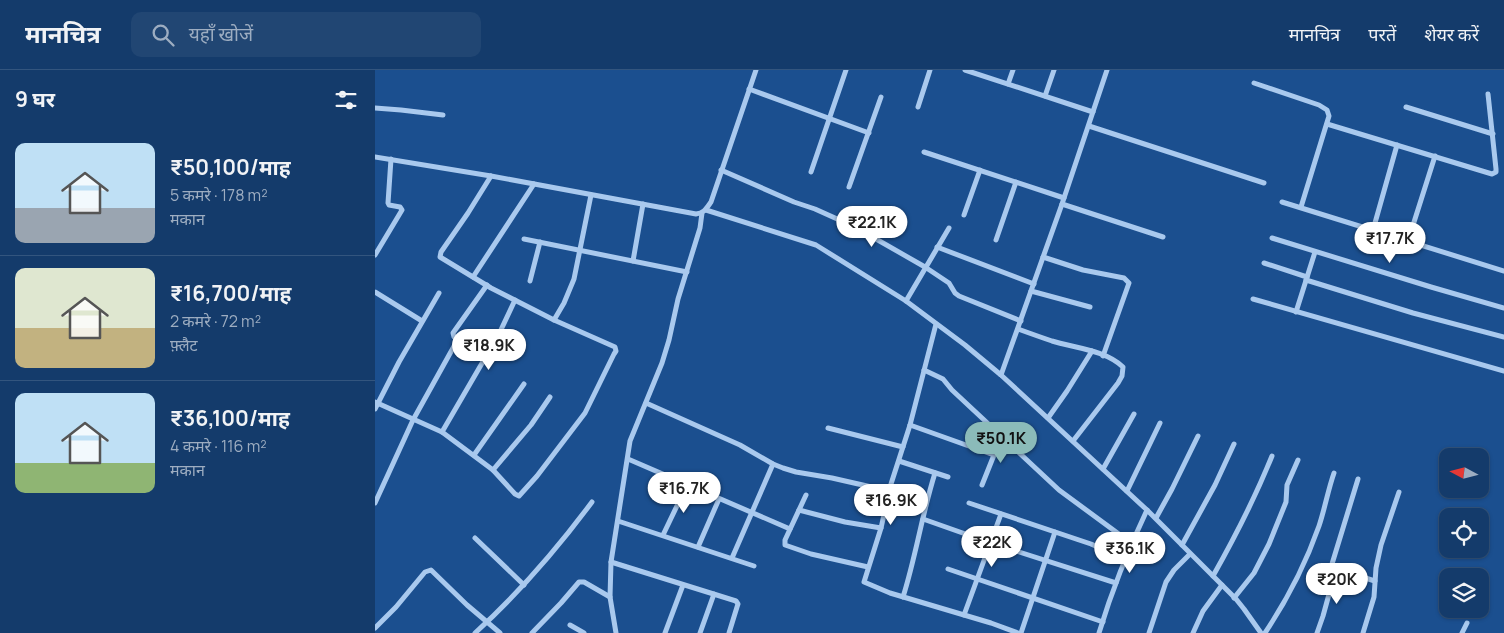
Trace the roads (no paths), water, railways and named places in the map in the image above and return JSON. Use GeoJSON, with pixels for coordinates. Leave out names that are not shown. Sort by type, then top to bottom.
{"type":"FeatureCollection","features":[{"type":"Feature","properties":{"kind":"street"},"geometry":{"type":"LineString","coordinates":[[616,633],[610,596],[611,562],[630,441],[662,363],[669,340],[677,299],[687,272],[704,212],[711,202],[756,70]]}},
{"type":"Feature","properties":{"kind":"street"},"geometry":{"type":"LineString","coordinates":[[811,172],[846,70]]}},
{"type":"Feature","properties":{"kind":"street"},"geometry":{"type":"LineString","coordinates":[[918,107],[930,70]]}},
{"type":"Feature","properties":{"kind":"street"},"geometry":{"type":"LineString","coordinates":[[1008,84],[1013,70]]}},
{"type":"Feature","properties":{"kind":"street"},"geometry":{"type":"LineString","coordinates":[[1045,96],[1054,70]]}},
{"type":"Feature","properties":{"kind":"street"},"geometry":{"type":"LineString","coordinates":[[1001,375],[1107,70]]}},
{"type":"Feature","properties":{"kind":"street"},"geometry":{"type":"LineString","coordinates":[[969,71],[1093,112]]}},
{"type":"Feature","properties":{"kind":"street"},"geometry":{"type":"LineString","coordinates":[[1254,83],[1319,105],[1327,110],[1329,116],[1327,124],[1301,208]]}},
{"type":"Feature","properties":{"kind":"street"},"geometry":{"type":"LineString","coordinates":[[749,89],[869,133]]}},
{"type":"Feature","properties":{"kind":"street"},"geometry":{"type":"LineString","coordinates":[[1327,124],[1492,174],[1496,172],[1496,169],[1488,94]]}},
{"type":"Feature","properties":{"kind":"street"},"geometry":{"type":"LineString","coordinates":[[849,187],[881,97]]}},
{"type":"Feature","properties":{"kind":"street"},"geometry":{"type":"LineString","coordinates":[[1406,107],[1493,134]]}},
{"type":"Feature","properties":{"kind":"street"},"geometry":{"type":"LineString","coordinates":[[375,108],[443,115]]}},
{"type":"Feature","properties":{"kind":"street"},"geometry":{"type":"LineString","coordinates":[[1089,126],[1264,184]]}},
{"type":"Feature","properties":{"kind":"street"},"geometry":{"type":"LineString","coordinates":[[1373,230],[1397,145]]}},
{"type":"Feature","properties":{"kind":"street"},"geometry":{"type":"LineString","coordinates":[[925,152],[1064,198]]}},
{"type":"Feature","properties":{"kind":"street"},"geometry":{"type":"LineString","coordinates":[[1408,241],[1435,156]]}},
{"type":"Feature","properties":{"kind":"street"},"geometry":{"type":"LineString","coordinates":[[375,158],[491,176],[696,214],[704,212],[816,246],[906,301],[965,345],[1001,375],[1156,518],[1234,598],[1261,633]]}},
{"type":"Feature","properties":{"kind":"street"},"geometry":{"type":"LineString","coordinates":[[375,255],[378,245],[402,210],[388,203],[391,160]]}},
{"type":"Feature","properties":{"kind":"street"},"geometry":{"type":"LineString","coordinates":[[721,170],[842,221],[925,267],[949,283],[959,296],[1021,321]]}},
{"type":"Feature","properties":{"kind":"street"},"geometry":{"type":"LineString","coordinates":[[964,215],[980,170]]}},
{"type":"Feature","properties":{"kind":"street"},"geometry":{"type":"LineString","coordinates":[[376,403],[442,432],[493,470],[519,496],[566,440],[585,414],[615,351],[615,347],[554,320],[441,259],[440,255],[491,176]]}},
{"type":"Feature","properties":{"kind":"street"},"geometry":{"type":"LineString","coordinates":[[996,240],[1016,182]]}},
{"type":"Feature","properties":{"kind":"street"},"geometry":{"type":"LineString","coordinates":[[473,277],[534,184]]}},
{"type":"Feature","properties":{"kind":"street"},"geometry":{"type":"LineString","coordinates":[[554,320],[569,293],[591,195]]}},
{"type":"Feature","properties":{"kind":"street"},"geometry":{"type":"LineString","coordinates":[[1282,202],[1504,271]]}},
{"type":"Feature","properties":{"kind":"street"},"geometry":{"type":"LineString","coordinates":[[633,261],[643,204]]}},
{"type":"Feature","properties":{"kind":"street"},"geometry":{"type":"LineString","coordinates":[[1062,204],[1163,237]]}},
{"type":"Feature","properties":{"kind":"street"},"geometry":{"type":"LineString","coordinates":[[906,301],[949,228]]}},
{"type":"Feature","properties":{"kind":"street"},"geometry":{"type":"LineString","coordinates":[[1272,238],[1431,288],[1504,308]]}},
{"type":"Feature","properties":{"kind":"street"},"geometry":{"type":"LineString","coordinates":[[525,239],[687,272]]}},
{"type":"Feature","properties":{"kind":"street"},"geometry":{"type":"LineString","coordinates":[[530,281],[540,242]]}},
{"type":"Feature","properties":{"kind":"street"},"geometry":{"type":"LineString","coordinates":[[937,247],[1034,284]]}},
{"type":"Feature","properties":{"kind":"street"},"geometry":{"type":"LineString","coordinates":[[1296,312],[1315,252]]}},
{"type":"Feature","properties":{"kind":"street"},"geometry":{"type":"LineString","coordinates":[[1043,257],[1083,270],[1124,278],[1129,283],[1103,356]]}},
{"type":"Feature","properties":{"kind":"street"},"geometry":{"type":"LineString","coordinates":[[1264,263],[1413,313],[1504,337]]}},
{"type":"Feature","properties":{"kind":"street"},"geometry":{"type":"LineString","coordinates":[[487,285],[454,331],[453,336],[489,351]]}},
{"type":"Feature","properties":{"kind":"street"},"geometry":{"type":"LineString","coordinates":[[1031,291],[1090,306]]}},
{"type":"Feature","properties":{"kind":"street"},"geometry":{"type":"LineString","coordinates":[[375,292],[422,321]]}},
{"type":"Feature","properties":{"kind":"street"},"geometry":{"type":"LineString","coordinates":[[375,409],[376,403],[439,293]]}},
{"type":"Feature","properties":{"kind":"street"},"geometry":{"type":"LineString","coordinates":[[1253,299],[1504,371]]}},
{"type":"Feature","properties":{"kind":"street"},"geometry":{"type":"LineString","coordinates":[[442,432],[489,351],[515,300]]}},
{"type":"Feature","properties":{"kind":"street"},"geometry":{"type":"LineString","coordinates":[[936,324],[911,424],[889,491],[881,528],[864,579],[866,584],[1020,633],[1055,532]]}},
{"type":"Feature","properties":{"kind":"street"},"geometry":{"type":"LineString","coordinates":[[1018,329],[1052,341],[1092,351],[1119,363],[1123,367],[1122,376],[1073,441]]}},
{"type":"Feature","properties":{"kind":"street"},"geometry":{"type":"LineString","coordinates":[[375,503],[413,420],[458,339]]}},
{"type":"Feature","properties":{"kind":"street"},"geometry":{"type":"LineString","coordinates":[[1048,418],[1092,351]]}},
{"type":"Feature","properties":{"kind":"street"},"geometry":{"type":"LineString","coordinates":[[924,370],[943,379],[952,390],[1059,490],[1131,543]]}},
{"type":"Feature","properties":{"kind":"street"},"geometry":{"type":"LineString","coordinates":[[474,455],[524,384]]}},
{"type":"Feature","properties":{"kind":"street"},"geometry":{"type":"LineString","coordinates":[[493,470],[531,425],[550,397]]}},
{"type":"Feature","properties":{"kind":"street"},"geometry":{"type":"LineString","coordinates":[[646,403],[740,445],[773,464],[796,472],[821,475],[889,491]]}},
{"type":"Feature","properties":{"kind":"street"},"geometry":{"type":"LineString","coordinates":[[1103,469],[1134,414]]}},
{"type":"Feature","properties":{"kind":"street"},"geometry":{"type":"LineString","coordinates":[[1127,491],[1160,423]]}},
{"type":"Feature","properties":{"kind":"street"},"geometry":{"type":"LineString","coordinates":[[911,424],[994,455]]}},
{"type":"Feature","properties":{"kind":"street"},"geometry":{"type":"LineString","coordinates":[[828,428],[903,447]]}},
{"type":"Feature","properties":{"kind":"street"},"geometry":{"type":"LineString","coordinates":[[982,485],[1002,435]]}},
{"type":"Feature","properties":{"kind":"street"},"geometry":{"type":"LineString","coordinates":[[1156,518],[1198,436]]}},
{"type":"Feature","properties":{"kind":"street"},"geometry":{"type":"LineString","coordinates":[[1182,545],[1215,485],[1234,444]]}},
{"type":"Feature","properties":{"kind":"street"},"geometry":{"type":"LineString","coordinates":[[1213,576],[1257,493],[1272,456]]}},
{"type":"Feature","properties":{"kind":"street"},"geometry":{"type":"LineString","coordinates":[[628,458],[790,529]]}},
{"type":"Feature","properties":{"kind":"street"},"geometry":{"type":"LineString","coordinates":[[1234,598],[1255,573],[1269,544],[1286,502],[1287,485],[1298,460]]}},
{"type":"Feature","properties":{"kind":"street"},"geometry":{"type":"LineString","coordinates":[[899,461],[948,477]]}},
{"type":"Feature","properties":{"kind":"street"},"geometry":{"type":"LineString","coordinates":[[733,558],[773,464]]}},
{"type":"Feature","properties":{"kind":"street"},"geometry":{"type":"LineString","coordinates":[[1265,633],[1285,601],[1313,541],[1320,524],[1334,473]]}},
{"type":"Feature","properties":{"kind":"street"},"geometry":{"type":"LineString","coordinates":[[903,596],[935,474]]}},
{"type":"Feature","properties":{"kind":"street"},"geometry":{"type":"LineString","coordinates":[[1358,479],[1332,561],[1333,567],[1375,580]]}},
{"type":"Feature","properties":{"kind":"street"},"geometry":{"type":"LineString","coordinates":[[663,536],[687,485]]}},
{"type":"Feature","properties":{"kind":"street"},"geometry":{"type":"LineString","coordinates":[[1363,633],[1374,597],[1376,568],[1381,545],[1399,492]]}},
{"type":"Feature","properties":{"kind":"street"},"geometry":{"type":"LineString","coordinates":[[806,495],[784,543],[785,545],[828,558],[868,567]]}},
{"type":"Feature","properties":{"kind":"street"},"geometry":{"type":"LineString","coordinates":[[698,547],[719,499]]}},
{"type":"Feature","properties":{"kind":"street"},"geometry":{"type":"LineString","coordinates":[[475,633],[524,585],[564,539],[592,502]]}},
{"type":"Feature","properties":{"kind":"street"},"geometry":{"type":"LineString","coordinates":[[969,503],[1055,532],[1125,559]]}},
{"type":"Feature","properties":{"kind":"street"},"geometry":{"type":"LineString","coordinates":[[799,510],[845,522],[881,528]]}},
{"type":"Feature","properties":{"kind":"street"},"geometry":{"type":"LineString","coordinates":[[1099,633],[1131,543],[1147,510]]}},
{"type":"Feature","properties":{"kind":"street"},"geometry":{"type":"LineString","coordinates":[[963,616],[1001,514]]}},
{"type":"Feature","properties":{"kind":"street"},"geometry":{"type":"LineString","coordinates":[[923,519],[991,543],[1116,582]]}},
{"type":"Feature","properties":{"kind":"street"},"geometry":{"type":"LineString","coordinates":[[618,521],[754,566]]}},
{"type":"Feature","properties":{"kind":"street"},"geometry":{"type":"LineString","coordinates":[[475,538],[524,585]]}},
{"type":"Feature","properties":{"kind":"street"},"geometry":{"type":"LineString","coordinates":[[1149,633],[1166,582],[1190,554]]}},
{"type":"Feature","properties":{"kind":"street"},"geometry":{"type":"LineString","coordinates":[[611,562],[736,601],[738,604],[729,633]]}},
{"type":"Feature","properties":{"kind":"street"},"geometry":{"type":"LineString","coordinates":[[948,569],[1103,622]]}},
{"type":"Feature","properties":{"kind":"street"},"geometry":{"type":"LineString","coordinates":[[1317,633],[1336,569]]}},
{"type":"Feature","properties":{"kind":"street"},"geometry":{"type":"LineString","coordinates":[[375,628],[396,607],[425,572],[431,570],[467,605],[500,633]]}},
{"type":"Feature","properties":{"kind":"street"},"geometry":{"type":"LineString","coordinates":[[532,633],[579,582],[584,582],[610,596]]}},
{"type":"Feature","properties":{"kind":"street"},"geometry":{"type":"LineString","coordinates":[[665,633],[683,585]]}},
{"type":"Feature","properties":{"kind":"street"},"geometry":{"type":"LineString","coordinates":[[1193,633],[1203,611],[1222,585]]}},
{"type":"Feature","properties":{"kind":"street"},"geometry":{"type":"LineString","coordinates":[[700,633],[714,594]]}},
{"type":"Feature","properties":{"kind":"street"},"geometry":{"type":"LineString","coordinates":[[1462,633],[1467,623]]}},
{"type":"Feature","properties":{"kind":"street"},"geometry":{"type":"LineString","coordinates":[[570,625],[584,633]]}},
{"type":"Feature","properties":{"kind":"street"},"geometry":{"type":"LineString","coordinates":[[1251,633],[1256,626]]}}]}
